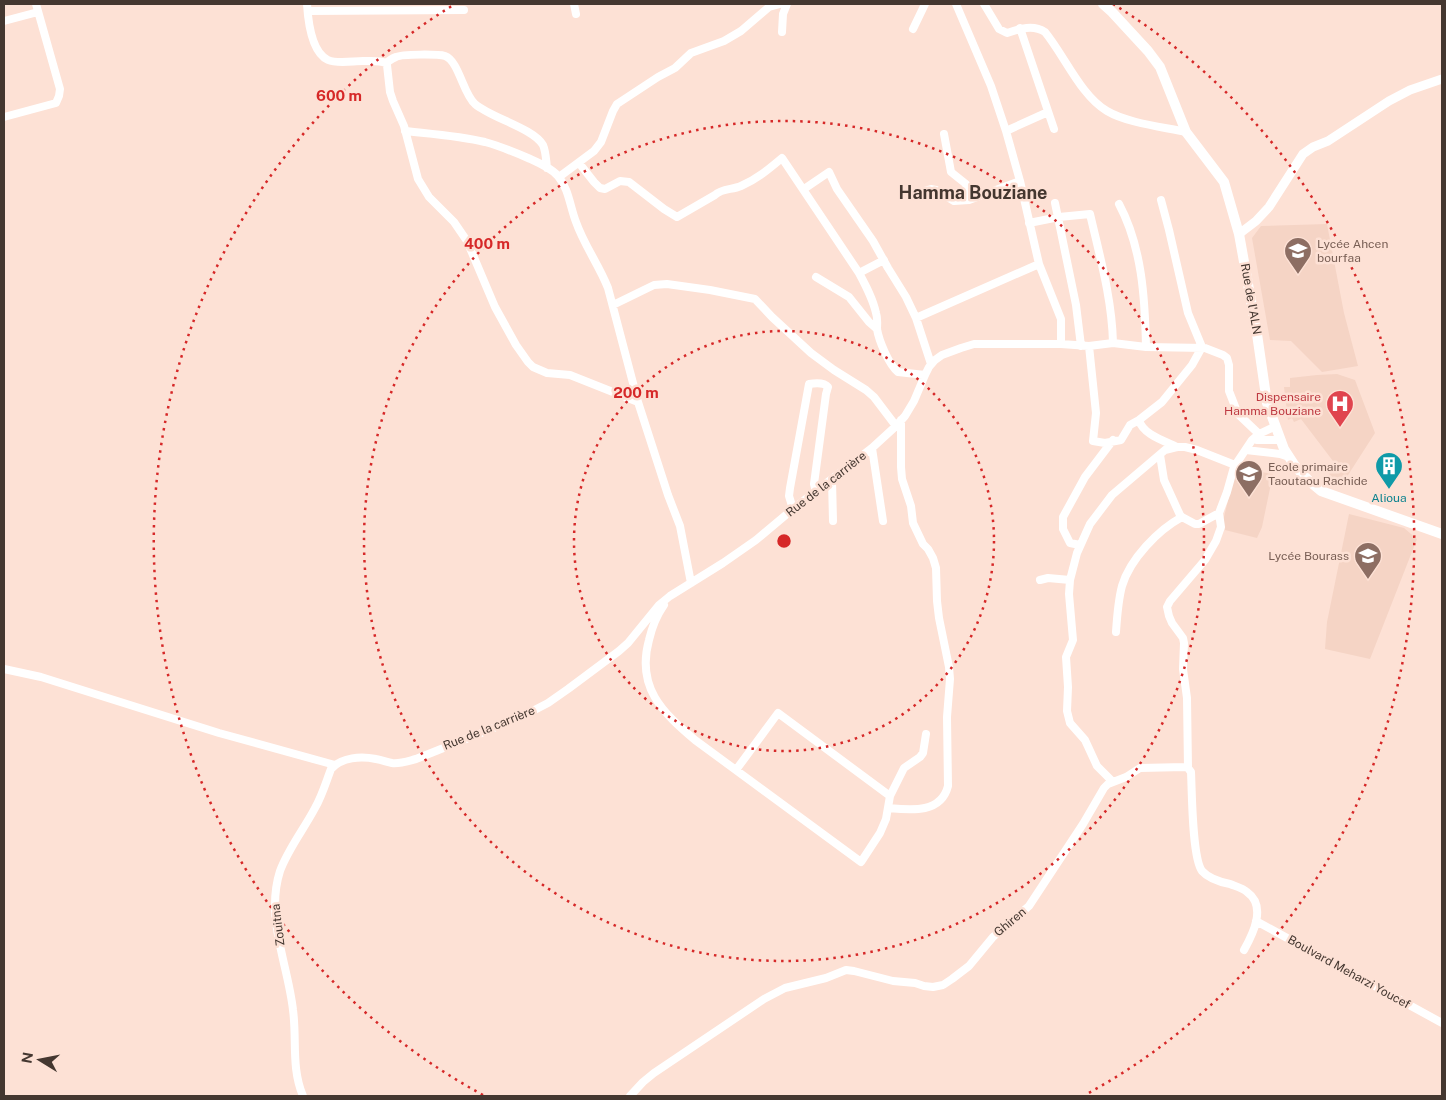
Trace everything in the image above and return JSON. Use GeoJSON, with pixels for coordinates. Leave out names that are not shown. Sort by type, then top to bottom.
{"type":"FeatureCollection","features":[{"type":"Feature","properties":{"kind":"main road","name":"Rue de l'ALN"},"geometry":{"type":"LineString","coordinates":[[1103,4],[1160,67],[1186,132],[1224,182],[1239,234],[1258,334],[1268,403],[1284,449],[1289,457],[1309,482],[1321,491],[1442,534]]}},
{"type":"Feature","properties":{"kind":"street"},"geometry":{"type":"LineString","coordinates":[[4,117],[56,103],[59,96],[60,88],[36,4]]}},
{"type":"Feature","properties":{"kind":"street"},"geometry":{"type":"LineString","coordinates":[[574,4],[576,14]]}},
{"type":"Feature","properties":{"kind":"street"},"geometry":{"type":"LineString","coordinates":[[559,177],[594,151],[601,142],[617,104],[675,68],[692,53],[724,41],[740,32],[769,7],[780,4]]}},
{"type":"Feature","properties":{"kind":"street"},"geometry":{"type":"LineString","coordinates":[[782,32],[783,14],[787,4]]}},
{"type":"Feature","properties":{"kind":"street"},"geometry":{"type":"LineString","coordinates":[[912,29],[925,4]]}},
{"type":"Feature","properties":{"kind":"street"},"geometry":{"type":"LineString","coordinates":[[956,4],[991,86],[1006,131],[1020,181],[1039,264],[1061,320],[1061,344]]}},
{"type":"Feature","properties":{"kind":"street"},"geometry":{"type":"LineString","coordinates":[[984,4],[999,28],[1007,33],[1020,28],[1040,29],[1044,32],[1082,88],[1106,111],[1121,118],[1186,132]]}},
{"type":"Feature","properties":{"kind":"street"},"geometry":{"type":"LineString","coordinates":[[464,10],[307,8],[316,47],[321,55],[329,60],[339,62],[378,61],[386,63],[397,56],[437,55],[447,57],[454,64],[474,103],[488,113],[507,121],[536,138],[543,145],[547,168]]}},
{"type":"Feature","properties":{"kind":"street"},"geometry":{"type":"LineString","coordinates":[[4,21],[38,12]]}},
{"type":"Feature","properties":{"kind":"street"},"geometry":{"type":"LineString","coordinates":[[1020,28],[1054,129]]}},
{"type":"Feature","properties":{"kind":"street"},"geometry":{"type":"LineString","coordinates":[[386,63],[393,101],[405,131],[418,179],[429,197],[462,230],[494,307],[528,362],[538,370],[570,375],[638,402]]}},
{"type":"Feature","properties":{"kind":"street"},"geometry":{"type":"LineString","coordinates":[[1239,234],[1256,221],[1269,207],[1304,154],[1328,141],[1389,101],[1410,90],[1442,79]]}},
{"type":"Feature","properties":{"kind":"street"},"geometry":{"type":"LineString","coordinates":[[1006,131],[1048,112]]}},
{"type":"Feature","properties":{"kind":"street"},"geometry":{"type":"LineString","coordinates":[[405,131],[483,142],[504,148],[547,168],[559,177],[568,194],[576,222],[585,242],[602,270],[608,288],[638,402],[680,526],[691,583]]}},
{"type":"Feature","properties":{"kind":"street"},"geometry":{"type":"LineString","coordinates":[[944,134],[951,172],[966,184],[969,200]]}},
{"type":"Feature","properties":{"kind":"street"},"geometry":{"type":"LineString","coordinates":[[579,163],[600,188],[605,189],[620,181],[629,182],[677,217],[720,191],[742,186],[761,175],[782,158],[859,273],[877,315],[882,344],[895,369],[898,372],[925,375]]}},
{"type":"Feature","properties":{"kind":"street"},"geometry":{"type":"LineString","coordinates":[[804,189],[830,172],[837,189],[873,240],[906,297],[916,318],[932,364]]}},
{"type":"Feature","properties":{"kind":"street"},"geometry":{"type":"LineString","coordinates":[[916,193],[930,189],[936,190],[954,201],[969,200],[1020,181]]}},
{"type":"Feature","properties":{"kind":"street"},"geometry":{"type":"LineString","coordinates":[[1055,203],[1085,346],[1096,413],[1093,441],[1105,443],[1121,440],[1130,425],[1140,420],[1162,402],[1192,365],[1202,348],[1188,313],[1161,200]]}},
{"type":"Feature","properties":{"kind":"street"},"geometry":{"type":"LineString","coordinates":[[1119,204],[1126,217],[1137,248],[1144,294],[1146,347]]}},
{"type":"Feature","properties":{"kind":"street"},"geometry":{"type":"LineString","coordinates":[[1029,223],[1059,217],[1090,214],[1102,259],[1112,322],[1112,343]]}},
{"type":"Feature","properties":{"kind":"street"},"geometry":{"type":"LineString","coordinates":[[859,273],[884,260]]}},
{"type":"Feature","properties":{"kind":"street"},"geometry":{"type":"LineString","coordinates":[[916,318],[1039,264]]}},
{"type":"Feature","properties":{"kind":"street"},"geometry":{"type":"LineString","coordinates":[[816,278],[849,296],[869,322],[878,329]]}},
{"type":"Feature","properties":{"kind":"street"},"geometry":{"type":"LineString","coordinates":[[613,305],[654,285],[667,284],[755,299],[772,318],[811,353],[866,390],[898,423],[902,479],[911,506],[913,523],[923,544],[933,558],[936,568],[939,618],[950,679],[947,717],[948,786],[946,795],[933,806],[908,810],[888,808]]}},
{"type":"Feature","properties":{"kind":"street","name":"Rue de la carrière"},"geometry":{"type":"LineString","coordinates":[[335,765],[350,758],[367,758],[393,763],[416,759],[521,717],[548,703],[619,651],[628,643],[659,605],[756,540],[872,448],[898,423],[914,401],[932,364],[942,355],[961,348],[974,344],[1061,344],[1085,346],[1112,343],[1146,347],[1205,348],[1227,358],[1229,365],[1229,391],[1238,414],[1260,437]]}},
{"type":"Feature","properties":{"kind":"street"},"geometry":{"type":"LineString","coordinates":[[794,509],[789,496],[790,488],[809,384],[815,383],[828,387],[814,484],[816,492]]}},
{"type":"Feature","properties":{"kind":"street"},"geometry":{"type":"LineString","coordinates":[[1140,420],[1141,425],[1153,436],[1177,447],[1197,450],[1234,465]]}},
{"type":"Feature","properties":{"kind":"street"},"geometry":{"type":"LineString","coordinates":[[1244,950],[1258,916],[1258,906],[1254,898],[1246,890],[1215,880],[1202,870],[1198,860],[1190,772],[1188,768],[1187,698],[1183,669],[1184,643],[1183,638],[1172,623],[1168,607],[1170,601],[1205,560],[1216,541],[1221,527],[1219,513],[1234,465],[1252,440],[1276,426]]}},
{"type":"Feature","properties":{"kind":"street"},"geometry":{"type":"LineString","coordinates":[[1260,437],[1281,440]]}},
{"type":"Feature","properties":{"kind":"street"},"geometry":{"type":"LineString","coordinates":[[1080,545],[1070,543],[1068,540],[1063,529],[1063,517],[1084,477],[1113,440]]}},
{"type":"Feature","properties":{"kind":"street"},"geometry":{"type":"LineString","coordinates":[[1113,782],[1097,766],[1084,740],[1070,723],[1067,711],[1066,656],[1073,640],[1069,594],[1070,580],[1080,545],[1090,524],[1112,494],[1166,450],[1177,447]]}},
{"type":"Feature","properties":{"kind":"street"},"geometry":{"type":"LineString","coordinates":[[872,448],[883,521]]}},
{"type":"Feature","properties":{"kind":"street"},"geometry":{"type":"LineString","coordinates":[[1246,450],[1280,454],[1289,457]]}},
{"type":"Feature","properties":{"kind":"street"},"geometry":{"type":"LineString","coordinates":[[1160,455],[1164,480],[1182,517],[1195,524],[1199,524],[1219,513]]}},
{"type":"Feature","properties":{"kind":"street"},"geometry":{"type":"LineString","coordinates":[[832,480],[833,521]]}},
{"type":"Feature","properties":{"kind":"street"},"geometry":{"type":"LineString","coordinates":[[1116,632],[1122,584],[1129,570],[1152,540],[1182,517]]}},
{"type":"Feature","properties":{"kind":"street"},"geometry":{"type":"LineString","coordinates":[[1040,580],[1048,578],[1070,580]]}},
{"type":"Feature","properties":{"kind":"street"},"geometry":{"type":"LineString","coordinates":[[672,596],[663,606],[651,631],[646,648],[645,671],[647,682],[655,699],[674,722],[695,740],[861,862],[880,833],[886,819],[890,796],[904,768],[920,757],[923,752],[926,734]]}},
{"type":"Feature","properties":{"kind":"street"},"geometry":{"type":"LineString","coordinates":[[4,669],[41,677],[219,733],[335,765]]}},
{"type":"Feature","properties":{"kind":"street"},"geometry":{"type":"LineString","coordinates":[[736,770],[778,713],[890,796]]}},
{"type":"Feature","properties":{"kind":"street","name":"Zouitna"},"geometry":{"type":"LineString","coordinates":[[303,1096],[296,1074],[293,1006],[274,905],[276,887],[281,870],[316,808],[331,769],[335,765]]}},
{"type":"Feature","properties":{"kind":"street","name":"Ghiren"},"geometry":{"type":"LineString","coordinates":[[630,1096],[654,1073],[764,999],[785,988],[826,978],[846,970],[924,986],[944,985],[969,966],[993,936],[1029,906],[1083,824],[1104,788],[1140,768],[1188,768]]}},
{"type":"Feature","properties":{"kind":"street","name":"Boulvard Meharzi Youcef"},"geometry":{"type":"LineString","coordinates":[[1256,921],[1442,1023]]}},
{"type":"Feature","properties":{"kind":"shaded area","name":"Lycée Ahcen bourfaa"},"geometry":{"type":"Polygon","coordinates":[[[1327,224],[1344,313],[1358,366],[1322,372],[1291,341],[1270,340],[1252,238],[1261,226],[1327,224]]]}},
{"type":"Feature","properties":{"kind":"shaded area","name":"Dispensaire Hamma Bouziane"},"geometry":{"type":"Polygon","coordinates":[[[1337,374],[1355,380],[1375,433],[1341,486],[1329,474],[1336,465],[1301,419],[1294,422],[1292,418],[1288,420],[1284,387],[1290,387],[1290,378],[1337,374]]]}},
{"type":"Feature","properties":{"kind":"shaded area","name":"Ecole primaire Taoutaou Rachide"},"geometry":{"type":"Polygon","coordinates":[[[1236,468],[1273,474],[1262,527],[1257,538],[1225,530],[1223,521],[1236,468]]]}},
{"type":"Feature","properties":{"kind":"shaded area","name":"Lycée Bourass"},"geometry":{"type":"Polygon","coordinates":[[[1349,514],[1404,528],[1417,539],[1370,659],[1325,649],[1327,622],[1349,514]]]}},
{"type":"Feature","properties":{"kind":"place","name":"Lycée Ahcen bourfaa"},"geometry":{"type":"Point","coordinates":[1298,275]}},
{"type":"Feature","properties":{"kind":"place","name":"Dispensaire Hamma Bouziane"},"geometry":{"type":"Point","coordinates":[1340,428]}},
{"type":"Feature","properties":{"kind":"place","name":"Alioua"},"geometry":{"type":"Point","coordinates":[1389,490]}},
{"type":"Feature","properties":{"kind":"place","name":"Ecole primaire Taoutaou Rachide"},"geometry":{"type":"Point","coordinates":[1249,498]}},
{"type":"Feature","properties":{"kind":"place","name":"Lycée Bourass"},"geometry":{"type":"Point","coordinates":[1368,580]}},
{"type":"Feature","properties":{"kind":"district","name":"Hamma Bouziane"},"geometry":{"type":"Point","coordinates":[973,193]}}]}
